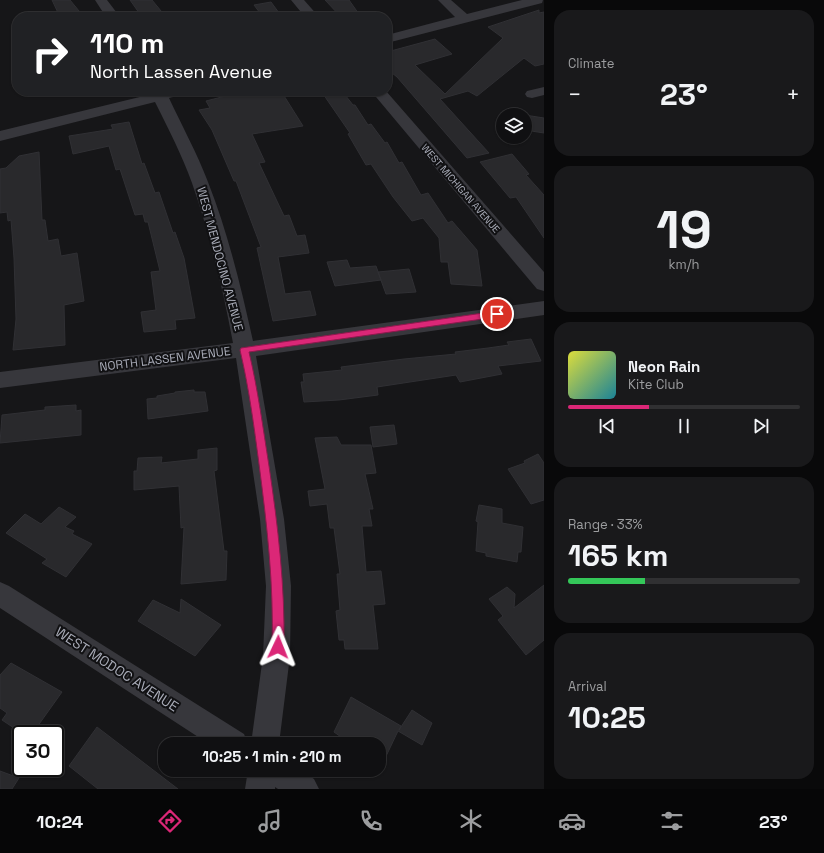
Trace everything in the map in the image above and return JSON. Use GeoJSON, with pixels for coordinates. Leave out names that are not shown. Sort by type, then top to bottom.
{"type":"FeatureCollection","features":[{"type":"Feature","properties":{"kind":"street"},"geometry":{"type":"LineString","coordinates":[[101,0],[109,12]]}},
{"type":"Feature","properties":{"kind":"street"},"geometry":{"type":"LineString","coordinates":[[297,0],[308,12]]}},
{"type":"Feature","properties":{"kind":"street"},"geometry":{"type":"LineString","coordinates":[[444,0],[464,19]]}},
{"type":"Feature","properties":{"kind":"street"},"geometry":{"type":"LineString","coordinates":[[392,38],[537,0]]}},
{"type":"Feature","properties":{"kind":"street"},"geometry":{"type":"LineString","coordinates":[[0,136],[151,96]]}},
{"type":"Feature","properties":{"kind":"street","name":"WEST MENDOCINO AVENUE"},"geometry":{"type":"LineString","coordinates":[[160,96],[200,182],[216,234],[239,322],[252,383],[272,525],[278,584],[278,647],[266,737]]}},
{"type":"Feature","properties":{"kind":"street","name":"WEST MICHIGAN AVENUE"},"geometry":{"type":"LineString","coordinates":[[382,96],[544,284]]}},
{"type":"Feature","properties":{"kind":"street","name":"NORTH LASSEN AVENUE"},"geometry":{"type":"LineString","coordinates":[[0,380],[244,350],[544,308]]}},
{"type":"Feature","properties":{"kind":"street","name":"WEST MODOC AVENUE"},"geometry":{"type":"LineString","coordinates":[[0,594],[223,737]]}},
{"type":"Feature","properties":{"kind":"street"},"geometry":{"type":"LineString","coordinates":[[260,789],[261,777]]}},
{"type":"Feature","properties":{"kind":"street"},"geometry":{"type":"LineString","coordinates":[[285,777],[304,789]]}},
{"type":"Feature","properties":{"kind":"building"},"geometry":{"type":"Polygon","coordinates":[[[52,0],[70,0],[80,12],[58,12],[52,0]]]}},
{"type":"Feature","properties":{"kind":"building"},"geometry":{"type":"Polygon","coordinates":[[[130,0],[152,0],[162,12],[138,12],[130,0]]]}},
{"type":"Feature","properties":{"kind":"building"},"geometry":{"type":"Polygon","coordinates":[[[325,0],[349,0],[357,12],[336,12],[325,0]]]}},
{"type":"Feature","properties":{"kind":"building"},"geometry":{"type":"Polygon","coordinates":[[[271,2],[278,12],[259,12],[254,5],[271,2]]]}},
{"type":"Feature","properties":{"kind":"building"},"geometry":{"type":"Polygon","coordinates":[[[539,10],[539,13],[544,12],[544,64],[535,66],[524,58],[477,96],[468,91],[440,99],[489,153],[467,158],[392,73],[392,51],[435,39],[452,54],[415,65],[445,94],[503,38],[488,27],[539,10]]]}},
{"type":"Feature","properties":{"kind":"building"},"geometry":{"type":"Polygon","coordinates":[[[226,96],[284,96],[303,126],[252,134],[265,162],[259,163],[284,216],[289,215],[297,236],[305,235],[309,253],[278,257],[285,294],[310,291],[316,315],[273,321],[257,248],[261,247],[236,181],[234,181],[212,130],[199,110],[210,108],[206,101],[226,96]]]}},
{"type":"Feature","properties":{"kind":"building"},"geometry":{"type":"Polygon","coordinates":[[[324,96],[346,96],[353,105],[355,105],[368,125],[371,124],[385,143],[387,142],[399,163],[402,162],[421,195],[428,193],[448,223],[452,221],[477,250],[482,286],[451,284],[448,262],[441,262],[439,238],[423,218],[412,221],[393,197],[371,164],[366,165],[348,134],[350,133],[324,96]]]}},
{"type":"Feature","properties":{"kind":"building"},"geometry":{"type":"Polygon","coordinates":[[[532,116],[544,118],[544,133],[532,131],[532,116]]]}},
{"type":"Feature","properties":{"kind":"building"},"geometry":{"type":"Polygon","coordinates":[[[129,122],[142,164],[144,163],[155,193],[159,192],[173,233],[175,232],[184,258],[195,318],[175,320],[176,329],[144,332],[141,312],[156,310],[151,272],[160,271],[148,222],[145,222],[143,214],[135,215],[120,169],[116,170],[109,146],[73,154],[69,136],[113,129],[111,125],[129,122]]]}},
{"type":"Feature","properties":{"kind":"building"},"geometry":{"type":"Polygon","coordinates":[[[39,152],[42,220],[45,220],[48,241],[58,239],[61,256],[77,253],[84,301],[64,305],[65,345],[13,350],[16,319],[14,258],[11,220],[8,221],[7,212],[0,213],[0,169],[6,168],[19,156],[39,152]]]}},
{"type":"Feature","properties":{"kind":"building"},"geometry":{"type":"Polygon","coordinates":[[[512,154],[529,174],[526,175],[544,195],[544,238],[516,197],[510,198],[480,162],[512,154]]]}},
{"type":"Feature","properties":{"kind":"building"},"geometry":{"type":"Polygon","coordinates":[[[347,260],[350,268],[376,266],[381,280],[335,286],[327,262],[347,260]]]}},
{"type":"Feature","properties":{"kind":"building"},"geometry":{"type":"Polygon","coordinates":[[[409,269],[416,292],[386,294],[378,272],[409,269]]]}},
{"type":"Feature","properties":{"kind":"building"},"geometry":{"type":"Polygon","coordinates":[[[531,339],[541,361],[498,366],[502,374],[460,382],[456,375],[377,387],[378,395],[339,400],[304,402],[301,382],[304,382],[303,374],[342,370],[341,367],[456,354],[455,352],[509,345],[507,342],[531,339]]]}},
{"type":"Feature","properties":{"kind":"building"},"geometry":{"type":"Polygon","coordinates":[[[194,390],[194,392],[205,392],[208,411],[148,419],[147,399],[157,398],[157,396],[175,392],[194,390]]]}},
{"type":"Feature","properties":{"kind":"building"},"geometry":{"type":"Polygon","coordinates":[[[76,405],[76,411],[81,410],[81,435],[0,443],[2,415],[45,410],[45,407],[76,405]]]}},
{"type":"Feature","properties":{"kind":"building"},"geometry":{"type":"Polygon","coordinates":[[[394,425],[397,444],[373,447],[370,427],[394,425]]]}},
{"type":"Feature","properties":{"kind":"building"},"geometry":{"type":"Polygon","coordinates":[[[337,437],[341,445],[371,445],[376,473],[365,474],[373,509],[369,509],[372,526],[362,526],[366,572],[381,571],[385,604],[373,605],[378,649],[345,649],[344,640],[339,640],[336,611],[340,610],[337,574],[340,574],[334,528],[330,528],[327,504],[310,506],[308,491],[325,489],[315,438],[337,437]]]}},
{"type":"Feature","properties":{"kind":"building"},"geometry":{"type":"Polygon","coordinates":[[[217,448],[217,470],[214,471],[224,551],[227,551],[226,580],[181,584],[184,527],[181,528],[179,486],[134,490],[134,471],[137,471],[138,458],[162,457],[161,463],[198,459],[198,450],[217,448]]]}},
{"type":"Feature","properties":{"kind":"building"},"geometry":{"type":"Polygon","coordinates":[[[538,454],[544,463],[544,500],[531,504],[508,469],[525,463],[524,461],[538,454]]]}},
{"type":"Feature","properties":{"kind":"building"},"geometry":{"type":"Polygon","coordinates":[[[479,505],[502,509],[502,523],[523,527],[521,552],[518,552],[517,562],[486,556],[486,553],[476,551],[478,522],[476,521],[479,505]]]}},
{"type":"Feature","properties":{"kind":"building"},"geometry":{"type":"Polygon","coordinates":[[[59,507],[76,517],[65,527],[74,531],[72,534],[92,544],[66,577],[42,563],[47,559],[6,533],[25,514],[41,524],[59,507]]]}},
{"type":"Feature","properties":{"kind":"building"},"geometry":{"type":"Polygon","coordinates":[[[544,585],[544,640],[526,655],[498,620],[503,616],[489,599],[507,587],[515,594],[514,608],[544,585]]]}},
{"type":"Feature","properties":{"kind":"building"},"geometry":{"type":"Polygon","coordinates":[[[181,599],[221,625],[195,656],[138,621],[153,600],[180,613],[181,599]]]}},
{"type":"Feature","properties":{"kind":"building"},"geometry":{"type":"Polygon","coordinates":[[[11,663],[62,692],[38,725],[12,725],[12,727],[2,720],[7,713],[0,708],[0,675],[11,663]]]}},
{"type":"Feature","properties":{"kind":"building"},"geometry":{"type":"Polygon","coordinates":[[[351,697],[401,726],[399,730],[412,710],[432,723],[422,745],[398,731],[386,756],[386,737],[341,737],[334,732],[351,697]]]}},
{"type":"Feature","properties":{"kind":"building"},"geometry":{"type":"Polygon","coordinates":[[[97,727],[158,774],[158,777],[162,777],[178,789],[98,789],[69,766],[97,727]]]}},
{"type":"Feature","properties":{"kind":"building"},"geometry":{"type":"Polygon","coordinates":[[[0,771],[12,775],[12,777],[19,778],[12,789],[0,789],[0,771]]]}},
{"type":"Feature","properties":{"kind":"route"},"geometry":{"type":"LineString","coordinates":[[278,647],[279,603],[272,525],[252,383],[244,350],[497,314]]}}]}
